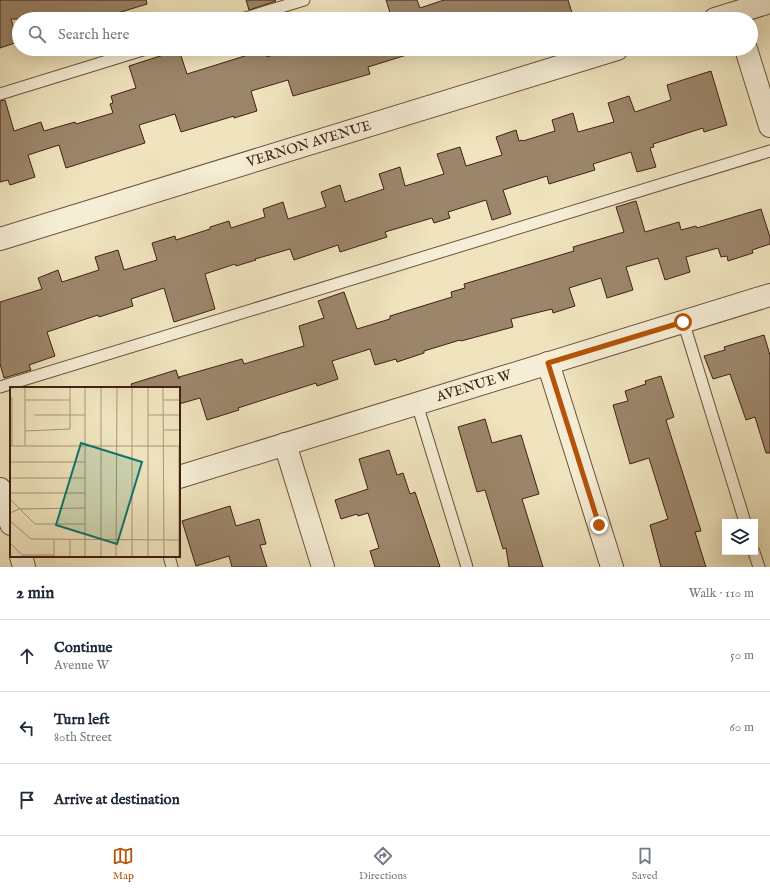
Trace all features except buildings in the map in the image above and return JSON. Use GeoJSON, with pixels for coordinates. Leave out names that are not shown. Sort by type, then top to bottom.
{"type":"FeatureCollection","features":[{"type":"Feature","properties":{"kind":"street"},"geometry":{"type":"LineString","coordinates":[[733,12],[770,2]]}},
{"type":"Feature","properties":{"kind":"street","name":"VERNON AVENUE"},"geometry":{"type":"LineString","coordinates":[[0,239],[594,56]]}},
{"type":"Feature","properties":{"kind":"street"},"geometry":{"type":"LineString","coordinates":[[748,56],[770,126]]}},
{"type":"Feature","properties":{"kind":"street","name":"AVENUE W"},"geometry":{"type":"LineString","coordinates":[[180,477],[770,295]]}},
{"type":"Feature","properties":{"kind":"street"},"geometry":{"type":"LineString","coordinates":[[548,363],[612,567]]}},
{"type":"Feature","properties":{"kind":"street"},"geometry":{"type":"LineString","coordinates":[[285,444],[323,567]]}},
{"type":"Feature","properties":{"kind":"street"},"geometry":{"type":"LineString","coordinates":[[0,489],[10,521]]}},
{"type":"Feature","properties":{"kind":"street"},"geometry":{"type":"LineString","coordinates":[[0,531],[10,528]]}},
{"type":"Feature","properties":{"kind":"street"},"geometry":{"type":"LineString","coordinates":[[21,557],[24,567]]}},
{"type":"Feature","properties":{"kind":"lane"},"geometry":{"type":"LineString","coordinates":[[265,12],[304,0]]}},
{"type":"Feature","properties":{"kind":"lane"},"geometry":{"type":"LineString","coordinates":[[0,94],[123,56]]}},
{"type":"Feature","properties":{"kind":"lane"},"geometry":{"type":"LineString","coordinates":[[0,387],[770,151]]}},
{"type":"Feature","properties":{"kind":"lane"},"geometry":{"type":"LineString","coordinates":[[683,322],[744,519]]}},
{"type":"Feature","properties":{"kind":"lane"},"geometry":{"type":"LineString","coordinates":[[417,404],[467,567]]}},
{"type":"Feature","properties":{"kind":"lane"},"geometry":{"type":"LineString","coordinates":[[755,555],[759,567]]}},
{"type":"Feature","properties":{"kind":"lane"},"geometry":{"type":"LineString","coordinates":[[169,557],[172,567]]}},
{"type":"Feature","properties":{"kind":"route"},"geometry":{"type":"LineString","coordinates":[[599,525],[548,363],[683,322]]}}]}
